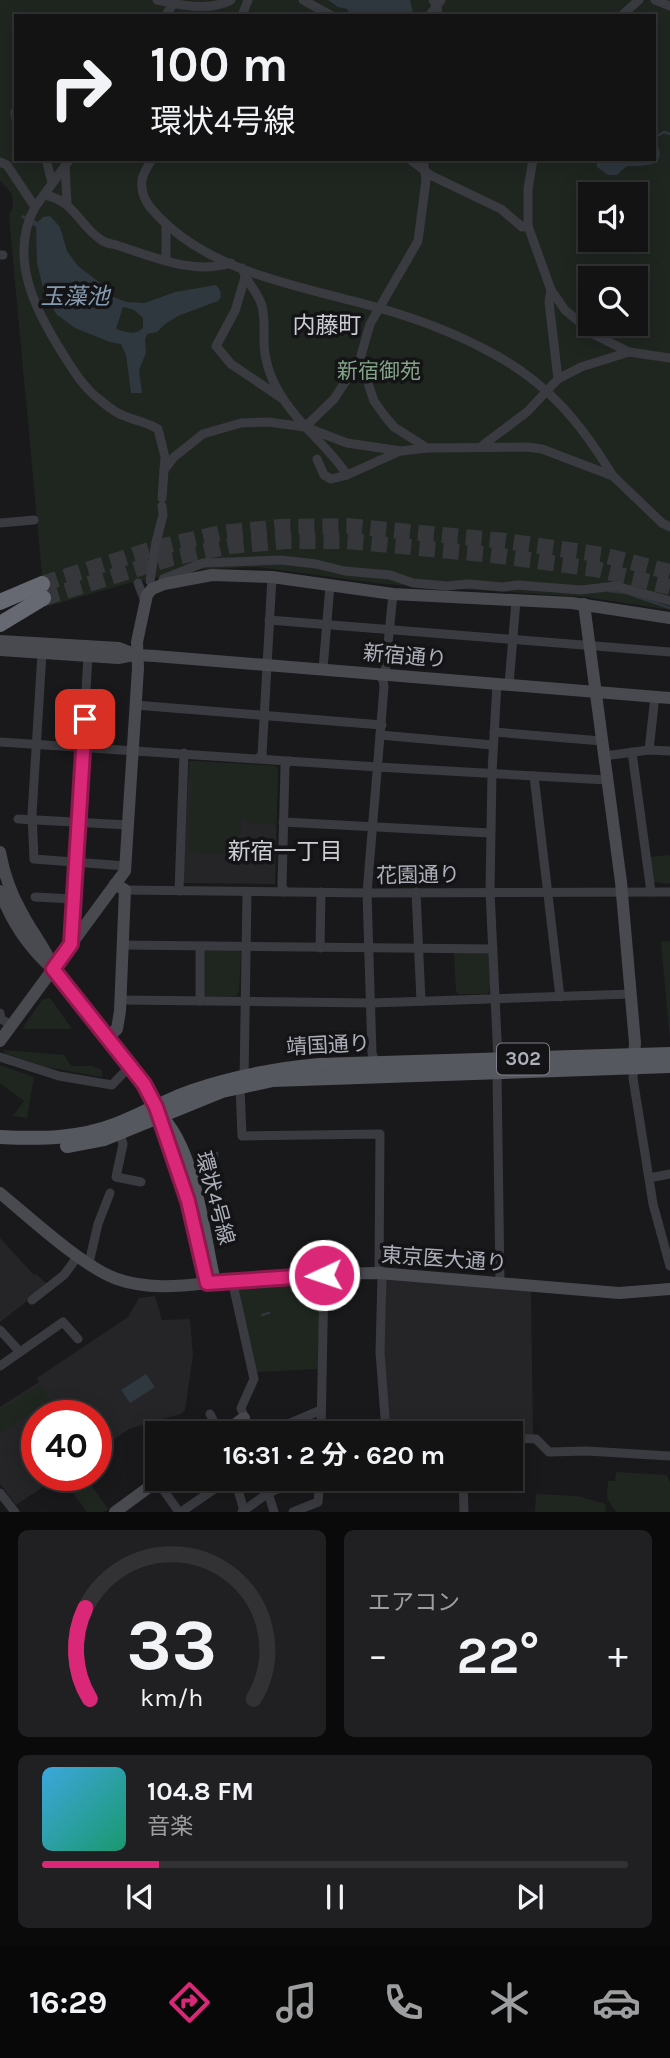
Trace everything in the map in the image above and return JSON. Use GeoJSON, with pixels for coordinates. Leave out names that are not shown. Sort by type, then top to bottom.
{"type":"FeatureCollection","features":[{"type":"Feature","properties":{"kind":"highway"},"geometry":{"type":"LineString","coordinates":[[0,602],[42,591]]}},
{"type":"Feature","properties":{"kind":"highway"},"geometry":{"type":"LineString","coordinates":[[0,616],[42,591]]}},
{"type":"Feature","properties":{"kind":"highway"},"geometry":{"type":"LineString","coordinates":[[0,624],[42,591]]}},
{"type":"Feature","properties":{"kind":"main road","name":"靖国通り"},"geometry":{"type":"LineString","coordinates":[[634,1062],[670,1054]]}},
{"type":"Feature","properties":{"kind":"main road","name":"靖国通り"},"geometry":{"type":"LineString","coordinates":[[0,1137],[70,1137],[116,1125],[242,1082],[378,1070],[634,1062],[670,1066]]}},
{"type":"Feature","properties":{"kind":"main road","name":"靖国通り"},"geometry":{"type":"LineString","coordinates":[[0,1146],[72,1146],[120,1133],[158,1111]]}},
{"type":"Feature","properties":{"kind":"main road","name":"環状4号線"},"geometry":{"type":"LineString","coordinates":[[158,1111],[171,1126],[187,1165],[211,1283]]}},
{"type":"Feature","properties":{"kind":"street"},"geometry":{"type":"LineString","coordinates":[[157,0],[199,7],[223,4],[231,0]]}},
{"type":"Feature","properties":{"kind":"street"},"geometry":{"type":"LineString","coordinates":[[303,0],[328,14]]}},
{"type":"Feature","properties":{"kind":"street"},"geometry":{"type":"LineString","coordinates":[[623,14],[639,0]]}},
{"type":"Feature","properties":{"kind":"street"},"geometry":{"type":"LineString","coordinates":[[655,0],[670,6]]}},
{"type":"Feature","properties":{"kind":"street"},"geometry":{"type":"LineString","coordinates":[[46,161],[52,183]]}},
{"type":"Feature","properties":{"kind":"street"},"geometry":{"type":"LineString","coordinates":[[151,161],[145,171],[142,189],[145,200],[166,224],[196,247],[244,272],[380,308],[465,339],[519,368],[547,389],[593,443],[613,476],[662,523],[670,527]]}},
{"type":"Feature","properties":{"kind":"street"},"geometry":{"type":"LineString","coordinates":[[412,161],[424,170],[501,209],[523,227],[528,226]]}},
{"type":"Feature","properties":{"kind":"street"},"geometry":{"type":"LineString","coordinates":[[305,427],[334,399],[360,359],[370,324],[418,241],[426,180],[423,161]]}},
{"type":"Feature","properties":{"kind":"street"},"geometry":{"type":"LineString","coordinates":[[533,161],[528,189],[528,226],[551,290],[577,323],[595,335],[629,352],[670,358]]}},
{"type":"Feature","properties":{"kind":"street"},"geometry":{"type":"LineString","coordinates":[[0,162],[7,165],[35,207]]}},
{"type":"Feature","properties":{"kind":"street"},"geometry":{"type":"LineString","coordinates":[[68,162],[26,224],[24,248],[28,282],[36,309],[71,369],[96,398],[123,416],[158,429],[165,457],[163,515],[150,581]]}},
{"type":"Feature","properties":{"kind":"street"},"geometry":{"type":"LineString","coordinates":[[67,203],[68,162]]}},
{"type":"Feature","properties":{"kind":"street"},"geometry":{"type":"LineString","coordinates":[[45,195],[67,203],[105,243],[166,261],[196,266],[222,266],[231,263]]}},
{"type":"Feature","properties":{"kind":"street"},"geometry":{"type":"LineString","coordinates":[[166,224],[166,261]]}},
{"type":"Feature","properties":{"kind":"street"},"geometry":{"type":"LineString","coordinates":[[244,272],[262,307],[271,376],[283,399],[347,475]]}},
{"type":"Feature","properties":{"kind":"street"},"geometry":{"type":"LineString","coordinates":[[244,272],[235,311],[216,346],[231,365],[283,399]]}},
{"type":"Feature","properties":{"kind":"street"},"geometry":{"type":"LineString","coordinates":[[551,290],[549,302],[558,379]]}},
{"type":"Feature","properties":{"kind":"street"},"geometry":{"type":"LineString","coordinates":[[479,447],[527,412],[558,379],[581,366],[629,352]]}},
{"type":"Feature","properties":{"kind":"street"},"geometry":{"type":"LineString","coordinates":[[360,359],[369,391],[384,415],[394,427],[428,448]]}},
{"type":"Feature","properties":{"kind":"street"},"geometry":{"type":"LineString","coordinates":[[164,470],[174,457],[204,434],[241,423],[268,422],[305,427],[347,443],[401,451],[496,446],[542,449],[613,476]]}},
{"type":"Feature","properties":{"kind":"street"},"geometry":{"type":"LineString","coordinates":[[317,459],[324,475],[331,479],[347,475],[401,451]]}},
{"type":"Feature","properties":{"kind":"street"},"geometry":{"type":"LineString","coordinates":[[0,523],[34,520]]}},
{"type":"Feature","properties":{"kind":"street"},"geometry":{"type":"LineString","coordinates":[[163,579],[203,563],[281,560],[345,571],[390,575],[413,583],[446,586],[543,585],[581,590],[616,586],[670,601]]}},
{"type":"Feature","properties":{"kind":"street"},"geometry":{"type":"LineString","coordinates":[[106,1038],[117,1029],[121,1000],[123,945],[120,887],[126,866],[137,642],[145,597],[152,589],[164,584],[212,575],[272,578],[393,594],[584,604],[670,618]]}},
{"type":"Feature","properties":{"kind":"street"},"geometry":{"type":"LineString","coordinates":[[258,758],[262,755],[272,578]]}},
{"type":"Feature","properties":{"kind":"street"},"geometry":{"type":"LineString","coordinates":[[323,669],[330,585]]}},
{"type":"Feature","properties":{"kind":"street"},"geometry":{"type":"LineString","coordinates":[[378,1070],[372,1054],[367,893],[382,725],[384,682],[381,674],[390,629],[393,594]]}},
{"type":"Feature","properties":{"kind":"street"},"geometry":{"type":"LineString","coordinates":[[500,1282],[490,833],[494,732],[513,639],[516,601]]}},
{"type":"Feature","properties":{"kind":"street"},"geometry":{"type":"LineString","coordinates":[[584,604],[622,891],[631,994],[633,1078],[653,1204],[670,1266]]}},
{"type":"Feature","properties":{"kind":"street"},"geometry":{"type":"LineString","coordinates":[[269,620],[670,652]]}},
{"type":"Feature","properties":{"kind":"street","name":"新宿通り"},"geometry":{"type":"LineString","coordinates":[[0,641],[119,648],[137,655]]}},
{"type":"Feature","properties":{"kind":"street","name":"新宿通り"},"geometry":{"type":"LineString","coordinates":[[0,650],[118,658],[137,655],[670,698]]}},
{"type":"Feature","properties":{"kind":"street"},"geometry":{"type":"LineString","coordinates":[[42,653],[32,820],[34,859],[126,866]]}},
{"type":"Feature","properties":{"kind":"street"},"geometry":{"type":"LineString","coordinates":[[71,944],[88,656]]}},
{"type":"Feature","properties":{"kind":"street"},"geometry":{"type":"LineString","coordinates":[[649,750],[654,696]]}},
{"type":"Feature","properties":{"kind":"street"},"geometry":{"type":"LineString","coordinates":[[135,705],[382,725]]}},
{"type":"Feature","properties":{"kind":"street"},"geometry":{"type":"LineString","coordinates":[[494,732],[602,741]]}},
{"type":"Feature","properties":{"kind":"street"},"geometry":{"type":"LineString","coordinates":[[380,735],[493,745]]}},
{"type":"Feature","properties":{"kind":"street"},"geometry":{"type":"LineString","coordinates":[[0,742],[607,780]]}},
{"type":"Feature","properties":{"kind":"street"},"geometry":{"type":"LineString","coordinates":[[604,756],[649,750],[670,751]]}},
{"type":"Feature","properties":{"kind":"street"},"geometry":{"type":"LineString","coordinates":[[632,752],[651,892]]}},
{"type":"Feature","properties":{"kind":"street"},"geometry":{"type":"LineString","coordinates":[[179,891],[184,753]]}},
{"type":"Feature","properties":{"kind":"street"},"geometry":{"type":"LineString","coordinates":[[285,892],[282,886],[283,822],[285,766],[289,761]]}},
{"type":"Feature","properties":{"kind":"street"},"geometry":{"type":"LineString","coordinates":[[534,776],[560,997]]}},
{"type":"Feature","properties":{"kind":"street"},"geometry":{"type":"LineString","coordinates":[[18,819],[128,825]]}},
{"type":"Feature","properties":{"kind":"street"},"geometry":{"type":"LineString","coordinates":[[283,822],[490,833]]}},
{"type":"Feature","properties":{"kind":"street"},"geometry":{"type":"LineString","coordinates":[[0,852],[12,894],[45,948],[53,969]]}},
{"type":"Feature","properties":{"kind":"street"},"geometry":{"type":"LineString","coordinates":[[0,1041],[71,944],[120,887]]}},
{"type":"Feature","properties":{"kind":"street","name":"花園通り"},"geometry":{"type":"LineString","coordinates":[[120,887],[247,892],[670,892]]}},
{"type":"Feature","properties":{"kind":"street"},"geometry":{"type":"LineString","coordinates":[[247,892],[242,1136],[380,1134],[380,1352],[385,1421]]}},
{"type":"Feature","properties":{"kind":"street"},"geometry":{"type":"LineString","coordinates":[[320,948],[321,892]]}},
{"type":"Feature","properties":{"kind":"street"},"geometry":{"type":"LineString","coordinates":[[416,892],[421,1002]]}},
{"type":"Feature","properties":{"kind":"street"},"geometry":{"type":"LineString","coordinates":[[1,896],[37,954],[53,969],[144,1084],[158,1111]]}},
{"type":"Feature","properties":{"kind":"street"},"geometry":{"type":"LineString","coordinates":[[35,897],[74,899]]}},
{"type":"Feature","properties":{"kind":"street"},"geometry":{"type":"LineString","coordinates":[[123,945],[492,949]]}},
{"type":"Feature","properties":{"kind":"street"},"geometry":{"type":"LineString","coordinates":[[200,947],[200,1001]]}},
{"type":"Feature","properties":{"kind":"street"},"geometry":{"type":"LineString","coordinates":[[121,1000],[371,1003],[631,994]]}},
{"type":"Feature","properties":{"kind":"street"},"geometry":{"type":"LineString","coordinates":[[0,1013],[1,1019],[11,1025]]}},
{"type":"Feature","properties":{"kind":"street"},"geometry":{"type":"LineString","coordinates":[[0,1057],[59,1076],[112,1085],[130,1066]]}},
{"type":"Feature","properties":{"kind":"street"},"geometry":{"type":"LineString","coordinates":[[120,1133],[123,1144],[116,1177],[141,1182]]}},
{"type":"Feature","properties":{"kind":"street"},"geometry":{"type":"LineString","coordinates":[[649,1178],[670,1174]]}},
{"type":"Feature","properties":{"kind":"street","name":"東京医大通り"},"geometry":{"type":"LineString","coordinates":[[0,1193],[83,1259],[116,1279],[148,1286],[379,1273],[620,1293],[670,1289]]}},
{"type":"Feature","properties":{"kind":"street"},"geometry":{"type":"LineString","coordinates":[[32,1300],[83,1259],[110,1193]]}},
{"type":"Feature","properties":{"kind":"street"},"geometry":{"type":"LineString","coordinates":[[321,1421],[324,1275]]}},
{"type":"Feature","properties":{"kind":"street"},"geometry":{"type":"LineString","coordinates":[[232,1280],[254,1379],[242,1408],[245,1421]]}},
{"type":"Feature","properties":{"kind":"street"},"geometry":{"type":"LineString","coordinates":[[1,1364],[63,1322],[78,1339]]}},
{"type":"Feature","properties":{"kind":"street"},"geometry":{"type":"LineString","coordinates":[[0,1330],[20,1352]]}},
{"type":"Feature","properties":{"kind":"street"},"geometry":{"type":"LineString","coordinates":[[295,1421],[321,1410]]}},
{"type":"Feature","properties":{"kind":"street"},"geometry":{"type":"LineString","coordinates":[[210,1414],[214,1421]]}},
{"type":"Feature","properties":{"kind":"street"},"geometry":{"type":"LineString","coordinates":[[239,1421],[244,1418]]}},
{"type":"Feature","properties":{"kind":"street"},"geometry":{"type":"LineString","coordinates":[[523,1438],[536,1439],[549,1452],[587,1451],[670,1456]]}},
{"type":"Feature","properties":{"kind":"street"},"geometry":{"type":"LineString","coordinates":[[115,1512],[145,1490]]}},
{"type":"Feature","properties":{"kind":"street"},"geometry":{"type":"LineString","coordinates":[[166,1491],[180,1512],[211,1491]]}},
{"type":"Feature","properties":{"kind":"street"},"geometry":{"type":"LineString","coordinates":[[237,1491],[243,1511],[273,1491]]}},
{"type":"Feature","properties":{"kind":"street"},"geometry":{"type":"LineString","coordinates":[[293,1512],[318,1502],[319,1491]]}},
{"type":"Feature","properties":{"kind":"street"},"geometry":{"type":"LineString","coordinates":[[463,1491],[464,1512]]}},
{"type":"Feature","properties":{"kind":"street"},"geometry":{"type":"LineString","coordinates":[[0,1493],[15,1512]]}},
{"type":"Feature","properties":{"kind":"street"},"geometry":{"type":"LineString","coordinates":[[268,1493],[274,1512]]}},
{"type":"Feature","properties":{"kind":"shaded area"},"geometry":{"type":"Polygon","coordinates":[[[191,761],[276,766],[275,884],[183,883],[191,761]]]}},
{"type":"Feature","properties":{"kind":"shaded area"},"geometry":{"type":"Polygon","coordinates":[[[0,1238],[34,1275],[48,1285],[0,1322],[0,1238]]]}},
{"type":"Feature","properties":{"kind":"shaded area"},"geometry":{"type":"Polygon","coordinates":[[[386,1277],[531,1291],[533,1436],[523,1435],[523,1421],[388,1421],[382,1369],[386,1277]]]}},
{"type":"Feature","properties":{"kind":"shaded area"},"geometry":{"type":"Polygon","coordinates":[[[155,1296],[162,1320],[190,1319],[193,1355],[185,1410],[181,1414],[156,1421],[145,1421],[145,1424],[131,1428],[112,1440],[112,1400],[21,1400],[21,1491],[37,1491],[16,1505],[0,1484],[0,1407],[39,1382],[37,1378],[128,1317],[139,1298],[155,1296]]]}},
{"type":"Feature","properties":{"kind":"green space","name":"新宿御苑"},"geometry":{"type":"Polygon","coordinates":[[[0,0],[670,0],[670,610],[586,597],[383,584],[258,567],[191,570],[126,584],[45,607],[9,216],[13,201],[11,193],[0,181],[0,0]]]}},
{"type":"Feature","properties":{"kind":"green space"},"geometry":{"type":"Polygon","coordinates":[[[191,761],[276,766],[276,825],[248,823],[241,816],[240,846],[235,850],[215,854],[188,853],[192,781],[188,781],[191,761]]]}},
{"type":"Feature","properties":{"kind":"green space"},"geometry":{"type":"Polygon","coordinates":[[[670,855],[670,884],[653,882],[649,857],[670,855]]]}},
{"type":"Feature","properties":{"kind":"green space"},"geometry":{"type":"Polygon","coordinates":[[[670,941],[670,1040],[661,942],[670,941]]]}},
{"type":"Feature","properties":{"kind":"green space"},"geometry":{"type":"Polygon","coordinates":[[[206,949],[238,949],[241,953],[239,991],[236,996],[202,994],[203,952],[206,949]]]}},
{"type":"Feature","properties":{"kind":"green space"},"geometry":{"type":"Polygon","coordinates":[[[486,951],[490,955],[491,990],[487,994],[456,992],[454,953],[486,951]]]}},
{"type":"Feature","properties":{"kind":"green space"},"geometry":{"type":"Polygon","coordinates":[[[50,998],[72,1029],[22,1029],[42,1000],[50,998]]]}},
{"type":"Feature","properties":{"kind":"green space"},"geometry":{"type":"Polygon","coordinates":[[[4,1050],[64,1055],[71,1066],[92,1066],[102,1070],[102,1077],[46,1067],[4,1053],[4,1050]]]}},
{"type":"Feature","properties":{"kind":"green space"},"geometry":{"type":"Polygon","coordinates":[[[0,1065],[34,1077],[27,1118],[13,1116],[24,1101],[0,1083],[0,1065]]]}},
{"type":"Feature","properties":{"kind":"green space"},"geometry":{"type":"Polygon","coordinates":[[[320,1282],[318,1369],[255,1372],[237,1290],[320,1282]]]}},
{"type":"Feature","properties":{"kind":"green space"},"geometry":{"type":"Polygon","coordinates":[[[40,1384],[50,1400],[21,1400],[21,1419],[0,1433],[0,1410],[40,1384]]]}},
{"type":"Feature","properties":{"kind":"green space"},"geometry":{"type":"Polygon","coordinates":[[[616,1472],[667,1475],[670,1483],[670,1512],[616,1512],[607,1498],[608,1481],[615,1481],[616,1472]]]}},
{"type":"Feature","properties":{"kind":"green space"},"geometry":{"type":"Polygon","coordinates":[[[72,1491],[95,1491],[108,1509],[104,1512],[87,1512],[72,1491]]]}},
{"type":"Feature","properties":{"kind":"green space"},"geometry":{"type":"Polygon","coordinates":[[[536,1494],[577,1496],[606,1504],[605,1512],[535,1512],[536,1494]]]}},
{"type":"Feature","properties":{"kind":"water"},"geometry":{"type":"Polygon","coordinates":[[[328,0],[410,0],[416,14],[350,14],[347,9],[328,0]]]}},
{"type":"Feature","properties":{"kind":"water"},"geometry":{"type":"Polygon","coordinates":[[[656,141],[659,148],[660,155],[658,160],[654,163],[627,166],[617,175],[608,175],[597,167],[597,161],[656,161],[656,141]]]}},
{"type":"Feature","properties":{"kind":"water","name":"玉藻池"},"geometry":{"type":"Polygon","coordinates":[[[23,215],[38,222],[43,217],[50,216],[60,227],[67,251],[78,266],[104,286],[110,296],[127,302],[145,303],[175,292],[216,285],[221,297],[218,301],[178,316],[157,332],[147,334],[146,353],[139,370],[142,393],[131,393],[126,355],[121,344],[75,328],[56,314],[42,284],[37,263],[36,227],[21,217],[23,215]],[[123,307],[116,329],[134,333],[143,328],[143,318],[134,310],[123,307]]]}},
{"type":"Feature","properties":{"kind":"water"},"geometry":{"type":"Polygon","coordinates":[[[146,1374],[155,1387],[130,1403],[121,1390],[146,1374]]]}},
{"type":"Feature","properties":{"kind":"waterway"},"geometry":{"type":"LineString","coordinates":[[656,137],[664,132],[670,134]]}},
{"type":"Feature","properties":{"kind":"waterway"},"geometry":{"type":"LineString","coordinates":[[609,591],[626,593],[670,608]]}},
{"type":"Feature","properties":{"kind":"waterway"},"geometry":{"type":"LineString","coordinates":[[217,1153],[218,1194],[225,1200]]}},
{"type":"Feature","properties":{"kind":"waterway"},"geometry":{"type":"LineString","coordinates":[[262,1315],[269,1313]]}},
{"type":"Feature","properties":{"kind":"tunnel"},"geometry":{"type":"LineString","coordinates":[[42,584],[159,547],[221,533],[280,527],[348,526],[505,541],[603,555],[670,572]]}},
{"type":"Feature","properties":{"kind":"tunnel"},"geometry":{"type":"LineString","coordinates":[[43,598],[172,558],[231,546],[286,541],[347,541],[493,555],[595,569],[670,587]]}},
{"type":"Feature","properties":{"kind":"district","name":"内藤町"},"geometry":{"type":"Point","coordinates":[327,325]}},
{"type":"Feature","properties":{"kind":"district","name":"新宿一丁目"},"geometry":{"type":"Point","coordinates":[285,851]}},
{"type":"Feature","properties":{"kind":"route"},"geometry":{"type":"LineString","coordinates":[[85,719],[71,944],[53,969],[144,1084],[156,1107],[188,1201],[207,1283],[324,1275]]}}]}
